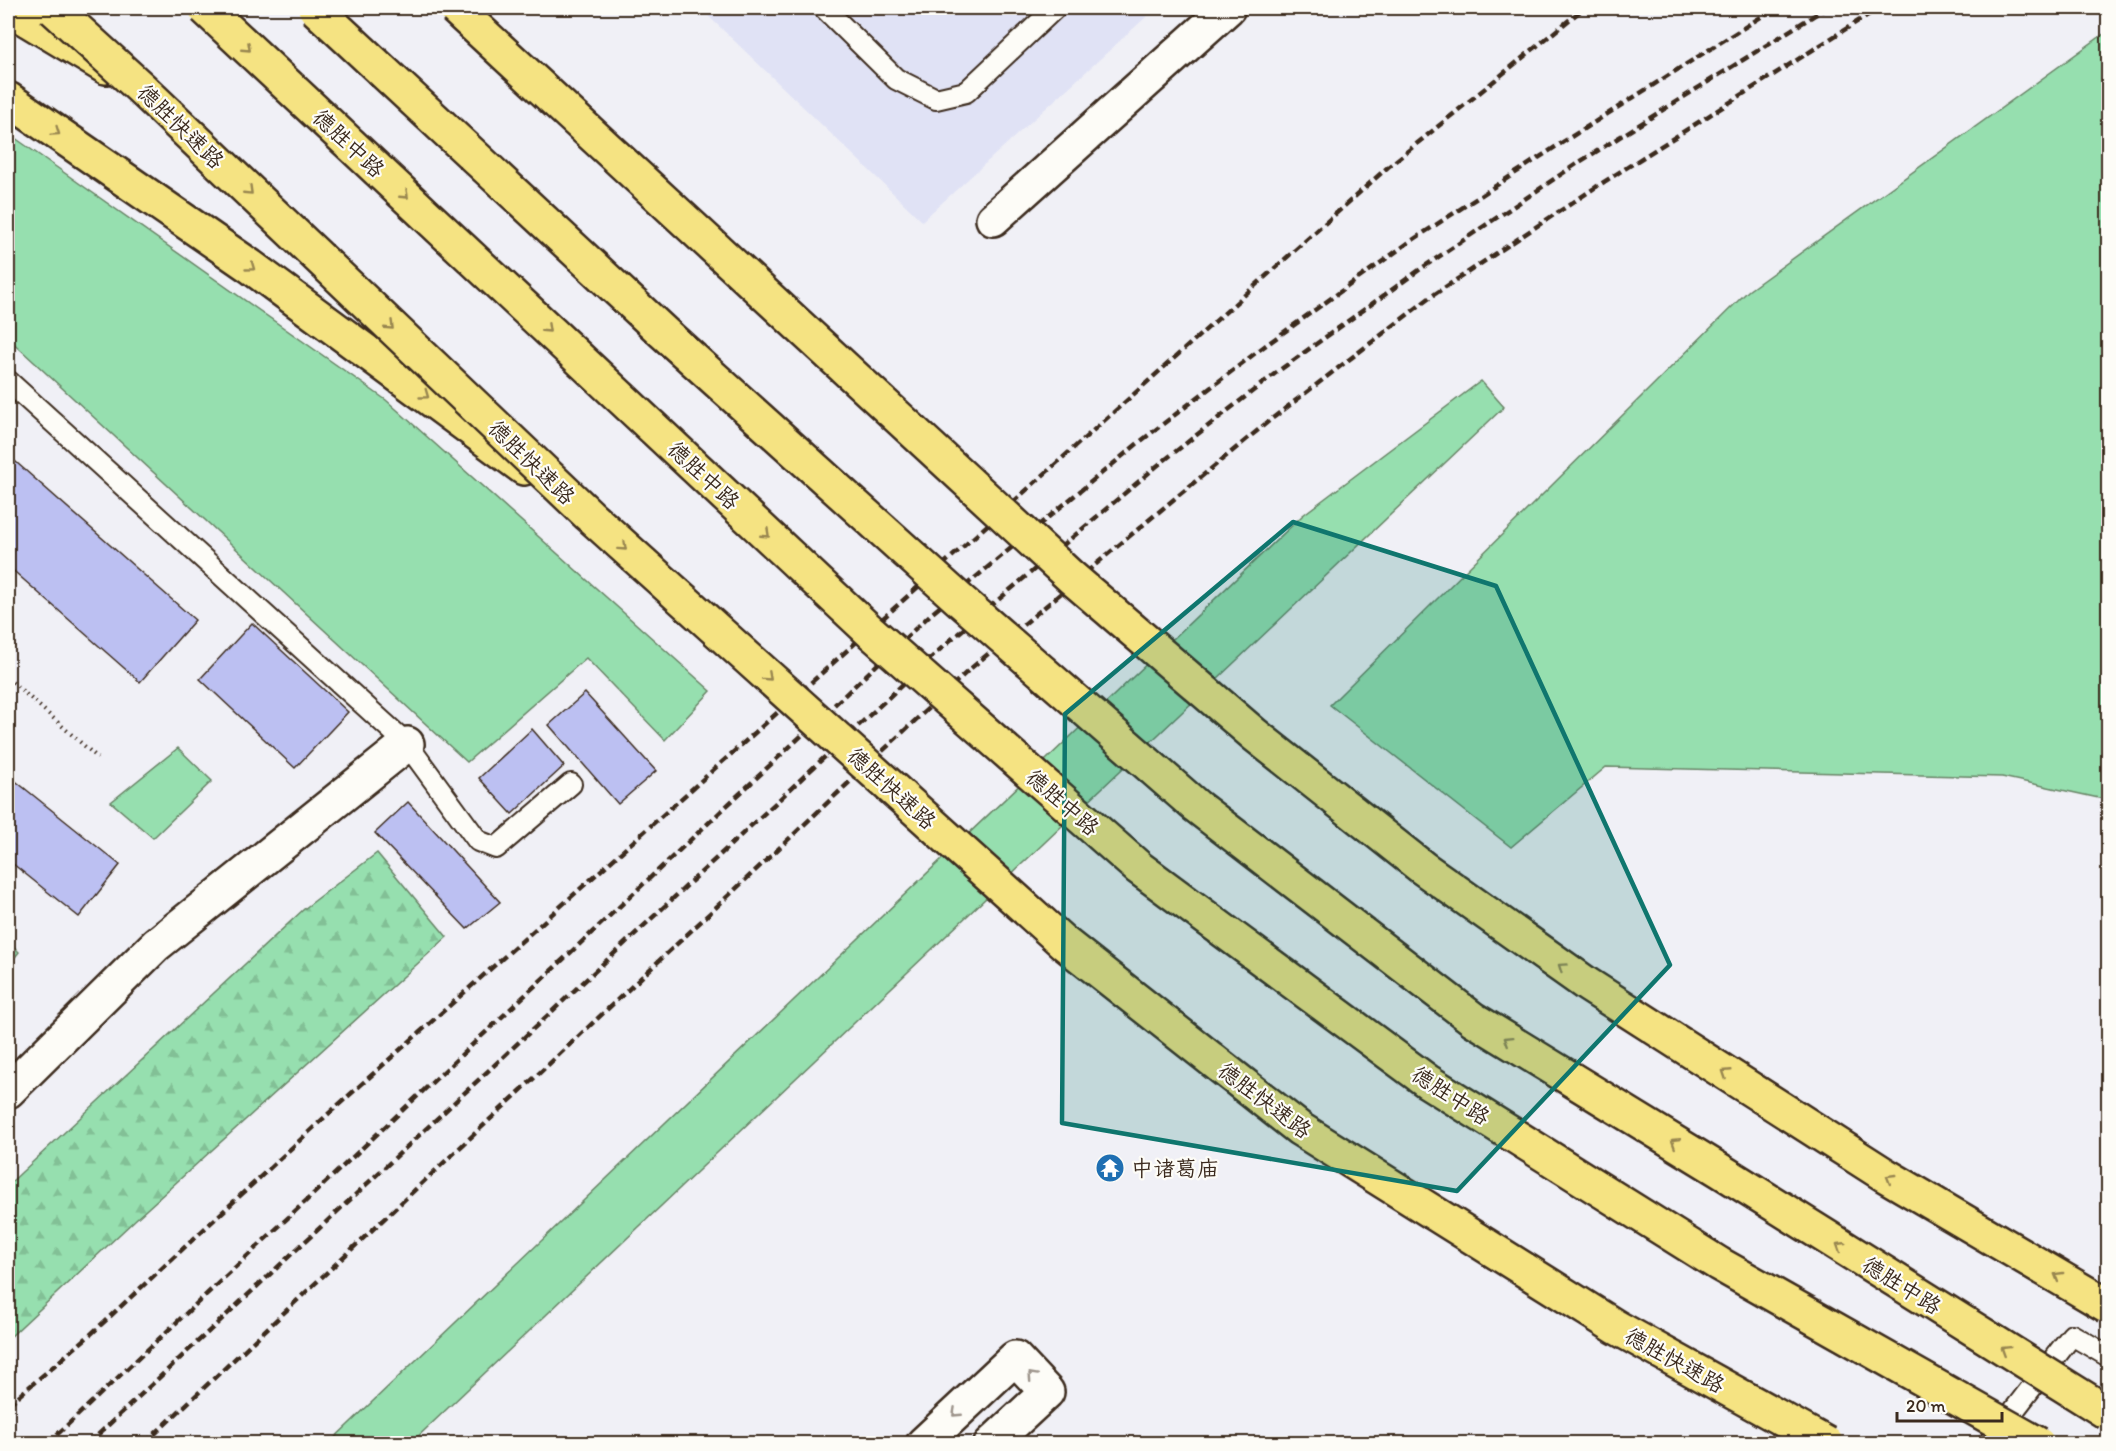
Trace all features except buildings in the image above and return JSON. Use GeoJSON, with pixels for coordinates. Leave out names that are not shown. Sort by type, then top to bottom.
{"type":"FeatureCollection","features":[{"type":"Feature","properties":{"kind":"main road"},"geometry":{"type":"LineString","coordinates":[[8,8],[141,88]]}},
{"type":"Feature","properties":{"kind":"main road","name":"德胜快速路"},"geometry":{"type":"LineString","coordinates":[[53,8],[141,88],[588,515],[1064,943],[1300,1129],[1616,1328],[1827,1443]]}},
{"type":"Feature","properties":{"kind":"main road","name":"德胜中路"},"geometry":{"type":"LineString","coordinates":[[205,8],[871,632],[1139,868],[1428,1082],[1719,1264],[2038,1443]]}},
{"type":"Feature","properties":{"kind":"main road","name":"德胜中路"},"geometry":{"type":"LineString","coordinates":[[315,8],[681,349],[961,601],[1196,806],[1473,1018],[2109,1413]]}},
{"type":"Feature","properties":{"kind":"main road"},"geometry":{"type":"LineString","coordinates":[[455,8],[1071,577],[1255,735],[1422,868],[1588,985],[1885,1175],[2109,1306]]}},
{"type":"Feature","properties":{"kind":"main road"},"geometry":{"type":"LineString","coordinates":[[8,99],[250,266],[588,515]]}},
{"type":"Feature","properties":{"kind":"street"},"geometry":{"type":"LineString","coordinates":[[993,219],[1228,8]]}},
{"type":"Feature","properties":{"kind":"street"},"geometry":{"type":"LineString","coordinates":[[8,1091],[156,945],[407,744]]}},
{"type":"Feature","properties":{"kind":"street"},"geometry":{"type":"LineString","coordinates":[[922,1443],[1015,1358],[1047,1392],[991,1443]]}},
{"type":"Feature","properties":{"kind":"lane"},"geometry":{"type":"LineString","coordinates":[[824,8],[896,79],[936,99],[966,92],[1055,8]]}},
{"type":"Feature","properties":{"kind":"lane"},"geometry":{"type":"LineString","coordinates":[[8,381],[407,744],[478,842],[496,848],[571,784]]}},
{"type":"Feature","properties":{"kind":"lane"},"geometry":{"type":"LineString","coordinates":[[1988,1443],[2072,1335],[2109,1356]]}},
{"type":"Feature","properties":{"kind":"path"},"geometry":{"type":"LineString","coordinates":[[8,678],[98,758]]}},
{"type":"Feature","properties":{"kind":"highlighted area"},"geometry":{"type":"Polygon","coordinates":[[[1293,522],[1496,586],[1670,965],[1457,1191],[1062,1123],[1065,714],[1293,522]]]}},
{"type":"Feature","properties":{"kind":"shaded area"},"geometry":{"type":"Polygon","coordinates":[[[700,8],[1156,8],[922,221],[700,8]]]}},
{"type":"Feature","properties":{"kind":"green space"},"geometry":{"type":"Polygon","coordinates":[[[2108,31],[2108,800],[2002,777],[1606,767],[1511,847],[1330,705],[1748,291],[2108,31]]]}},
{"type":"Feature","properties":{"kind":"green space"},"geometry":{"type":"Polygon","coordinates":[[[8,133],[386,400],[711,691],[665,740],[586,658],[467,762],[8,338],[8,133]]]}},
{"type":"Feature","properties":{"kind":"green space"},"geometry":{"type":"Polygon","coordinates":[[[1481,381],[1504,407],[411,1443],[328,1444],[1303,515],[1481,381]]]}},
{"type":"Feature","properties":{"kind":"green space"},"geometry":{"type":"Polygon","coordinates":[[[178,748],[212,781],[153,838],[111,802],[178,748]]]}},
{"type":"Feature","properties":{"kind":"green space"},"geometry":{"type":"Polygon","coordinates":[[[377,853],[447,937],[136,1219],[8,1339],[8,1185],[304,909],[377,853]]]}},
{"type":"Feature","properties":{"kind":"green space"},"geometry":{"type":"Polygon","coordinates":[[[8,941],[19,952],[8,966],[8,941]]]}},
{"type":"Feature","properties":{"kind":"railway"},"geometry":{"type":"LineString","coordinates":[[8,1405],[90,1335],[326,1116],[1388,167],[1584,8]]}},
{"type":"Feature","properties":{"kind":"railway"},"geometry":{"type":"LineString","coordinates":[[47,1444],[930,615],[1137,444],[1262,348],[1408,243],[1775,8]]}},
{"type":"Feature","properties":{"kind":"railway"},"geometry":{"type":"LineString","coordinates":[[88,1444],[947,643],[1157,466],[1277,372],[1422,268],[1578,163],[1826,8]]}},
{"type":"Feature","properties":{"kind":"railway"},"geometry":{"type":"LineString","coordinates":[[144,1444],[970,669],[1179,495],[1269,421],[1432,296],[1596,187],[1879,8]]}},
{"type":"Feature","properties":{"kind":"place","name":"中诸葛庙"},"geometry":{"type":"Point","coordinates":[1110,1168]}}]}
